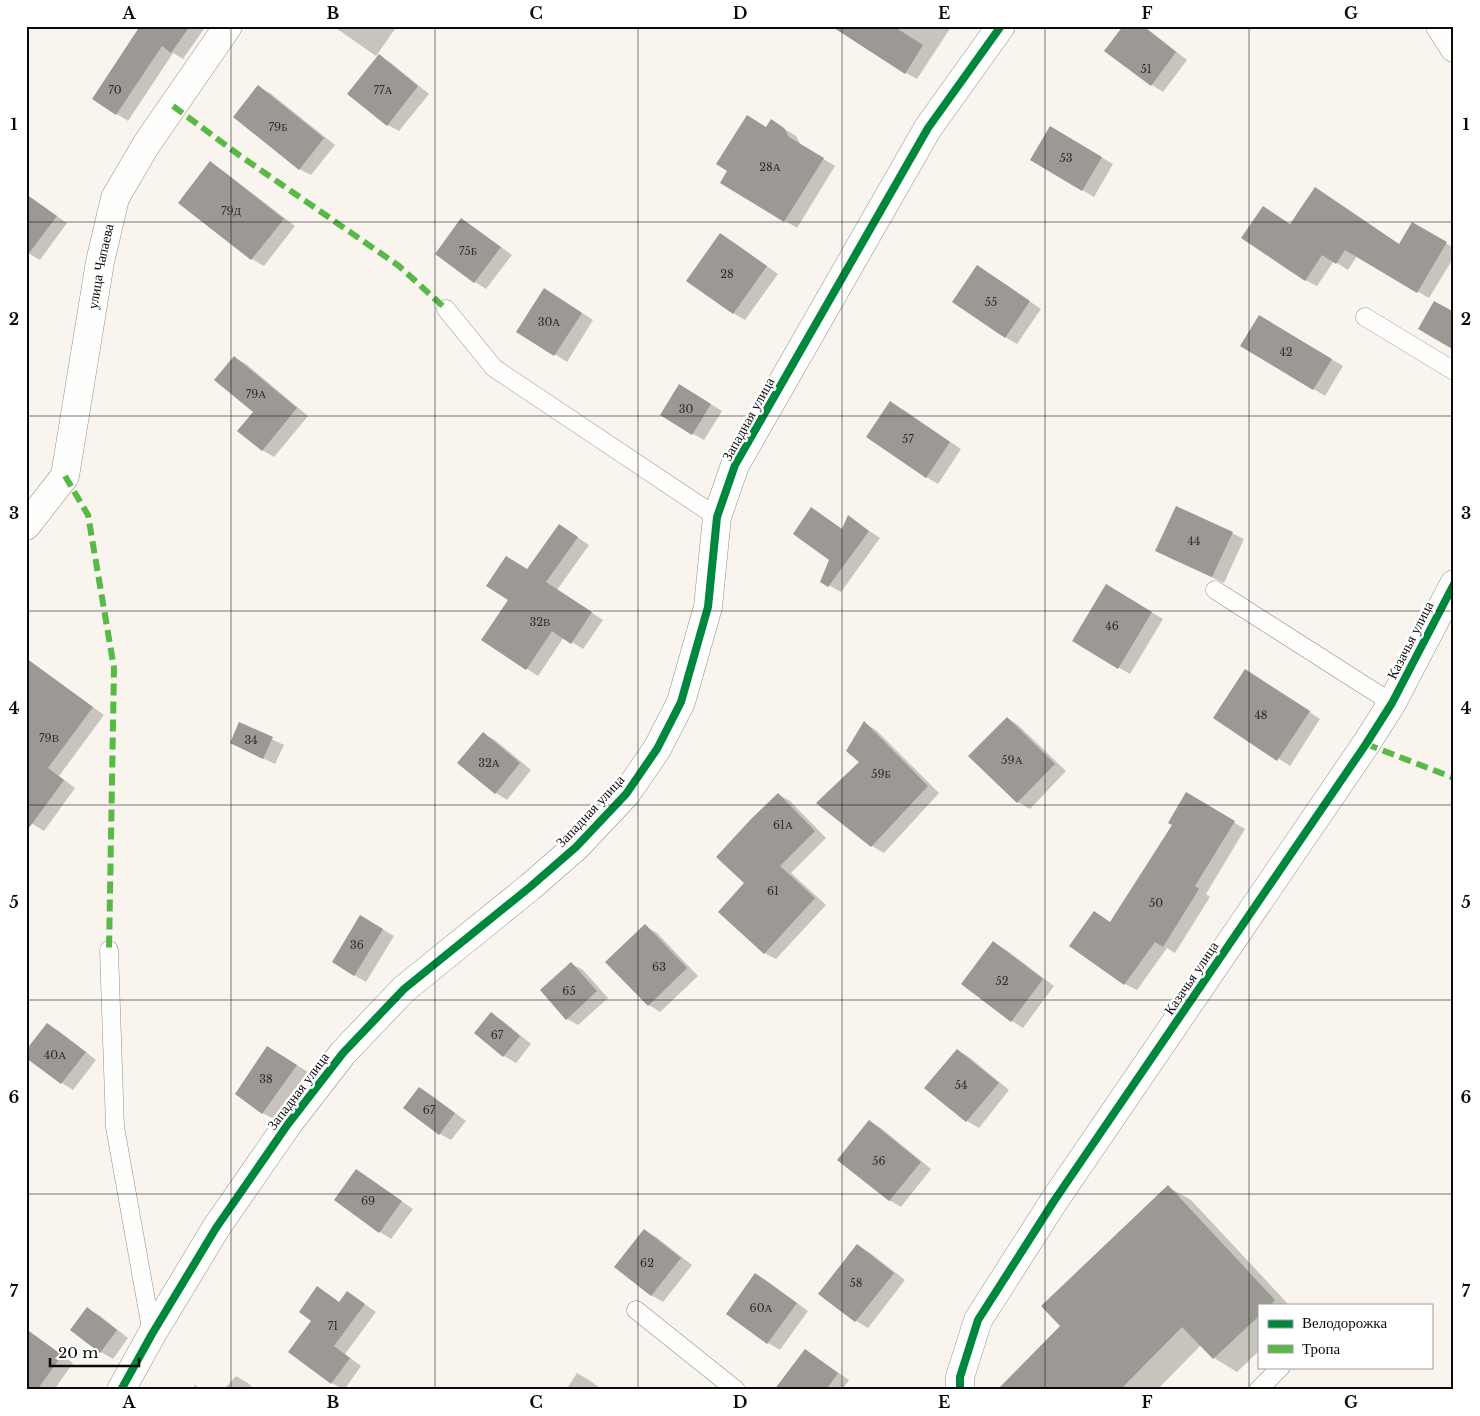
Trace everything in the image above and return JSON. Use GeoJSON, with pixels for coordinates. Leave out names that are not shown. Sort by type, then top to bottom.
{"type":"FeatureCollection","features":[{"type":"Feature","properties":{"kind":"street","name":"улица Чапаева"},"geometry":{"type":"LineString","coordinates":[[26,526],[65,476],[100,262],[115,198],[146,145],[228,26]]}},
{"type":"Feature","properties":{"kind":"street","name":"Западная улица"},"geometry":{"type":"LineString","coordinates":[[121,1390],[152,1334],[216,1228],[288,1124],[343,1052],[404,989],[530,887],[576,847],[626,794],[657,749],[681,702],[708,607],[717,517],[735,465],[928,128],[1001,26]]}},
{"type":"Feature","properties":{"kind":"street"},"geometry":{"type":"LineString","coordinates":[[1440,26],[1454,48]]}},
{"type":"Feature","properties":{"kind":"street","name":"Казачья улица"},"geometry":{"type":"LineString","coordinates":[[960,1390],[960,1377],[978,1320],[1054,1201],[1366,744],[1392,703],[1454,584]]}},
{"type":"Feature","properties":{"kind":"lane"},"geometry":{"type":"LineString","coordinates":[[446,309],[494,368],[717,517]]}},
{"type":"Feature","properties":{"kind":"lane"},"geometry":{"type":"LineString","coordinates":[[1364,317],[1454,371]]}},
{"type":"Feature","properties":{"kind":"lane"},"geometry":{"type":"LineString","coordinates":[[1215,590],[1392,703]]}},
{"type":"Feature","properties":{"kind":"lane"},"geometry":{"type":"LineString","coordinates":[[109,950],[115,1127],[152,1334]]}},
{"type":"Feature","properties":{"kind":"lane"},"geometry":{"type":"LineString","coordinates":[[636,1310],[736,1390]]}},
{"type":"Feature","properties":{"kind":"lane"},"geometry":{"type":"LineString","coordinates":[[1258,1390],[1280,1368]]}},
{"type":"Feature","properties":{"kind":"building"},"geometry":{"type":"Polygon","coordinates":[[[133,26],[190,26],[171,53],[162,46],[116,115],[92,99],[138,29],[133,26]]]}},
{"type":"Feature","properties":{"kind":"building"},"geometry":{"type":"Polygon","coordinates":[[[831,26],[893,26],[923,45],[905,74],[831,26]]]}},
{"type":"Feature","properties":{"kind":"building"},"geometry":{"type":"Polygon","coordinates":[[[1123,26],[1143,26],[1176,52],[1151,86],[1104,51],[1123,26]]]}},
{"type":"Feature","properties":{"kind":"building"},"geometry":{"type":"Polygon","coordinates":[[[379,54],[418,86],[387,126],[347,94],[379,54]]]}},
{"type":"Feature","properties":{"kind":"building"},"geometry":{"type":"Polygon","coordinates":[[[258,85],[324,138],[299,170],[233,117],[258,85]]]}},
{"type":"Feature","properties":{"kind":"building"},"geometry":{"type":"Polygon","coordinates":[[[747,115],[766,127],[771,119],[784,128],[789,137],[824,158],[784,222],[720,183],[727,171],[716,164],[747,115]]]}},
{"type":"Feature","properties":{"kind":"building"},"geometry":{"type":"Polygon","coordinates":[[[1050,126],[1102,157],[1082,191],[1030,160],[1050,126]]]}},
{"type":"Feature","properties":{"kind":"building"},"geometry":{"type":"Polygon","coordinates":[[[210,161],[284,219],[251,260],[178,203],[210,161]]]}},
{"type":"Feature","properties":{"kind":"building"},"geometry":{"type":"Polygon","coordinates":[[[1315,187],[1399,244],[1412,222],[1447,242],[1417,293],[1345,250],[1336,264],[1322,255],[1305,281],[1241,238],[1263,206],[1290,224],[1315,187]]]}},
{"type":"Feature","properties":{"kind":"building"},"geometry":{"type":"Polygon","coordinates":[[[26,194],[57,216],[26,257],[26,194]]]}},
{"type":"Feature","properties":{"kind":"building"},"geometry":{"type":"Polygon","coordinates":[[[461,218],[501,247],[474,283],[435,254],[461,218]]]}},
{"type":"Feature","properties":{"kind":"building"},"geometry":{"type":"Polygon","coordinates":[[[720,233],[767,266],[733,314],[686,281],[720,233]]]}},
{"type":"Feature","properties":{"kind":"building"},"geometry":{"type":"Polygon","coordinates":[[[977,265],[1030,301],[1005,338],[952,302],[977,265]]]}},
{"type":"Feature","properties":{"kind":"building"},"geometry":{"type":"Polygon","coordinates":[[[544,288],[582,313],[554,356],[516,332],[544,288]]]}},
{"type":"Feature","properties":{"kind":"building"},"geometry":{"type":"Polygon","coordinates":[[[1434,301],[1454,312],[1454,350],[1418,329],[1434,301]]]}},
{"type":"Feature","properties":{"kind":"building"},"geometry":{"type":"Polygon","coordinates":[[[1259,315],[1332,359],[1313,390],[1240,346],[1259,315]]]}},
{"type":"Feature","properties":{"kind":"building"},"geometry":{"type":"Polygon","coordinates":[[[234,356],[297,408],[262,451],[237,431],[253,412],[214,380],[234,356]]]}},
{"type":"Feature","properties":{"kind":"building"},"geometry":{"type":"Polygon","coordinates":[[[679,384],[711,404],[692,435],[660,415],[679,384]]]}},
{"type":"Feature","properties":{"kind":"building"},"geometry":{"type":"Polygon","coordinates":[[[890,401],[950,442],[926,478],[866,437],[890,401]]]}},
{"type":"Feature","properties":{"kind":"building"},"geometry":{"type":"Polygon","coordinates":[[[1176,506],[1233,532],[1212,577],[1155,551],[1176,506]]]}},
{"type":"Feature","properties":{"kind":"building"},"geometry":{"type":"Polygon","coordinates":[[[811,507],[842,529],[848,515],[869,531],[828,587],[820,582],[829,560],[793,534],[811,507]]]}},
{"type":"Feature","properties":{"kind":"building"},"geometry":{"type":"Polygon","coordinates":[[[559,524],[578,537],[546,582],[592,612],[571,644],[552,631],[526,670],[481,640],[508,600],[486,586],[506,556],[527,569],[559,524]]]}},
{"type":"Feature","properties":{"kind":"building"},"geometry":{"type":"Polygon","coordinates":[[[1106,584],[1152,612],[1118,669],[1072,641],[1106,584]]]}},
{"type":"Feature","properties":{"kind":"building"},"geometry":{"type":"Polygon","coordinates":[[[26,658],[93,707],[48,768],[64,780],[26,832],[26,658]]]}},
{"type":"Feature","properties":{"kind":"building"},"geometry":{"type":"Polygon","coordinates":[[[1245,669],[1310,711],[1277,761],[1213,718],[1245,669]]]}},
{"type":"Feature","properties":{"kind":"building"},"geometry":{"type":"Polygon","coordinates":[[[1007,717],[1055,764],[1017,803],[968,756],[1007,717]]]}},
{"type":"Feature","properties":{"kind":"building"},"geometry":{"type":"Polygon","coordinates":[[[864,721],[928,786],[871,847],[816,803],[859,762],[846,751],[864,721]]]}},
{"type":"Feature","properties":{"kind":"building"},"geometry":{"type":"Polygon","coordinates":[[[239,722],[273,737],[263,759],[230,743],[239,722]]]}},
{"type":"Feature","properties":{"kind":"building"},"geometry":{"type":"Polygon","coordinates":[[[483,732],[520,763],[495,794],[457,763],[483,732]]]}},
{"type":"Feature","properties":{"kind":"building"},"geometry":{"type":"Polygon","coordinates":[[[1186,792],[1235,821],[1195,886],[1199,889],[1163,947],[1155,942],[1124,985],[1069,946],[1094,911],[1110,922],[1172,825],[1168,823],[1186,792]]]}},
{"type":"Feature","properties":{"kind":"building"},"geometry":{"type":"Polygon","coordinates":[[[778,793],[815,831],[780,866],[815,898],[764,954],[718,912],[744,883],[716,857],[778,793]]]}},
{"type":"Feature","properties":{"kind":"building"},"geometry":{"type":"Polygon","coordinates":[[[360,915],[383,929],[354,976],[332,962],[360,915]]]}},
{"type":"Feature","properties":{"kind":"building"},"geometry":{"type":"Polygon","coordinates":[[[645,924],[687,968],[648,1006],[605,962],[645,924]]]}},
{"type":"Feature","properties":{"kind":"building"},"geometry":{"type":"Polygon","coordinates":[[[993,941],[1043,979],[1011,1022],[961,984],[993,941]]]}},
{"type":"Feature","properties":{"kind":"building"},"geometry":{"type":"Polygon","coordinates":[[[571,962],[597,991],[566,1020],[540,990],[571,962]]]}},
{"type":"Feature","properties":{"kind":"building"},"geometry":{"type":"Polygon","coordinates":[[[491,1012],[520,1036],[503,1057],[474,1033],[491,1012]]]}},
{"type":"Feature","properties":{"kind":"building"},"geometry":{"type":"Polygon","coordinates":[[[47,1023],[86,1052],[61,1084],[26,1058],[26,1050],[47,1023]]]}},
{"type":"Feature","properties":{"kind":"building"},"geometry":{"type":"Polygon","coordinates":[[[267,1046],[297,1065],[262,1114],[235,1094],[267,1046]]]}},
{"type":"Feature","properties":{"kind":"building"},"geometry":{"type":"Polygon","coordinates":[[[957,1049],[999,1083],[966,1122],[924,1088],[957,1049]]]}},
{"type":"Feature","properties":{"kind":"building"},"geometry":{"type":"Polygon","coordinates":[[[419,1087],[455,1113],[439,1135],[403,1108],[419,1087]]]}},
{"type":"Feature","properties":{"kind":"building"},"geometry":{"type":"Polygon","coordinates":[[[869,1120],[921,1162],[889,1201],[837,1160],[869,1120]]]}},
{"type":"Feature","properties":{"kind":"building"},"geometry":{"type":"Polygon","coordinates":[[[356,1169],[402,1201],[379,1233],[334,1200],[356,1169]]]}},
{"type":"Feature","properties":{"kind":"building"},"geometry":{"type":"Polygon","coordinates":[[[1168,1185],[1275,1300],[1272,1304],[1258,1304],[1258,1317],[1213,1359],[1182,1327],[1120,1390],[997,1390],[1060,1326],[1041,1306],[1168,1185]]]}},
{"type":"Feature","properties":{"kind":"building"},"geometry":{"type":"Polygon","coordinates":[[[644,1229],[681,1258],[651,1296],[614,1267],[644,1229]]]}},
{"type":"Feature","properties":{"kind":"building"},"geometry":{"type":"Polygon","coordinates":[[[857,1244],[894,1273],[855,1322],[818,1294],[857,1244]]]}},
{"type":"Feature","properties":{"kind":"building"},"geometry":{"type":"Polygon","coordinates":[[[755,1273],[797,1303],[767,1344],[726,1314],[755,1273]]]}},
{"type":"Feature","properties":{"kind":"building"},"geometry":{"type":"Polygon","coordinates":[[[317,1286],[339,1302],[347,1291],[365,1304],[334,1346],[350,1358],[331,1384],[288,1352],[311,1321],[299,1312],[317,1286]]]}},
{"type":"Feature","properties":{"kind":"building"},"geometry":{"type":"Polygon","coordinates":[[[87,1307],[117,1330],[100,1353],[70,1330],[87,1307]]]}},
{"type":"Feature","properties":{"kind":"building"},"geometry":{"type":"Polygon","coordinates":[[[26,1329],[62,1355],[37,1390],[26,1390],[26,1329]]]}},
{"type":"Feature","properties":{"kind":"building"},"geometry":{"type":"Polygon","coordinates":[[[805,1349],[838,1373],[826,1390],[774,1390],[805,1349]]]}},
{"type":"Feature","properties":{"kind":"marked path"},"geometry":{"type":"LineString","coordinates":[[173,106],[239,155],[399,266],[446,309]]}},
{"type":"Feature","properties":{"kind":"marked path"},"geometry":{"type":"LineString","coordinates":[[65,476],[88,515],[114,668],[109,950]]}},
{"type":"Feature","properties":{"kind":"marked path"},"geometry":{"type":"LineString","coordinates":[[1366,744],[1454,778]]}},
{"type":"Feature","properties":{"kind":"cycle path"},"geometry":{"type":"LineString","coordinates":[[121,1390],[152,1334],[216,1228],[288,1124],[343,1053],[404,989],[530,887],[576,847],[626,794],[657,749],[681,702],[708,607],[717,517],[735,465],[928,128],[1001,26]]}},
{"type":"Feature","properties":{"kind":"cycle path"},"geometry":{"type":"LineString","coordinates":[[960,1390],[960,1377],[978,1320],[1054,1201],[1366,744],[1392,703],[1454,584]]}}]}
